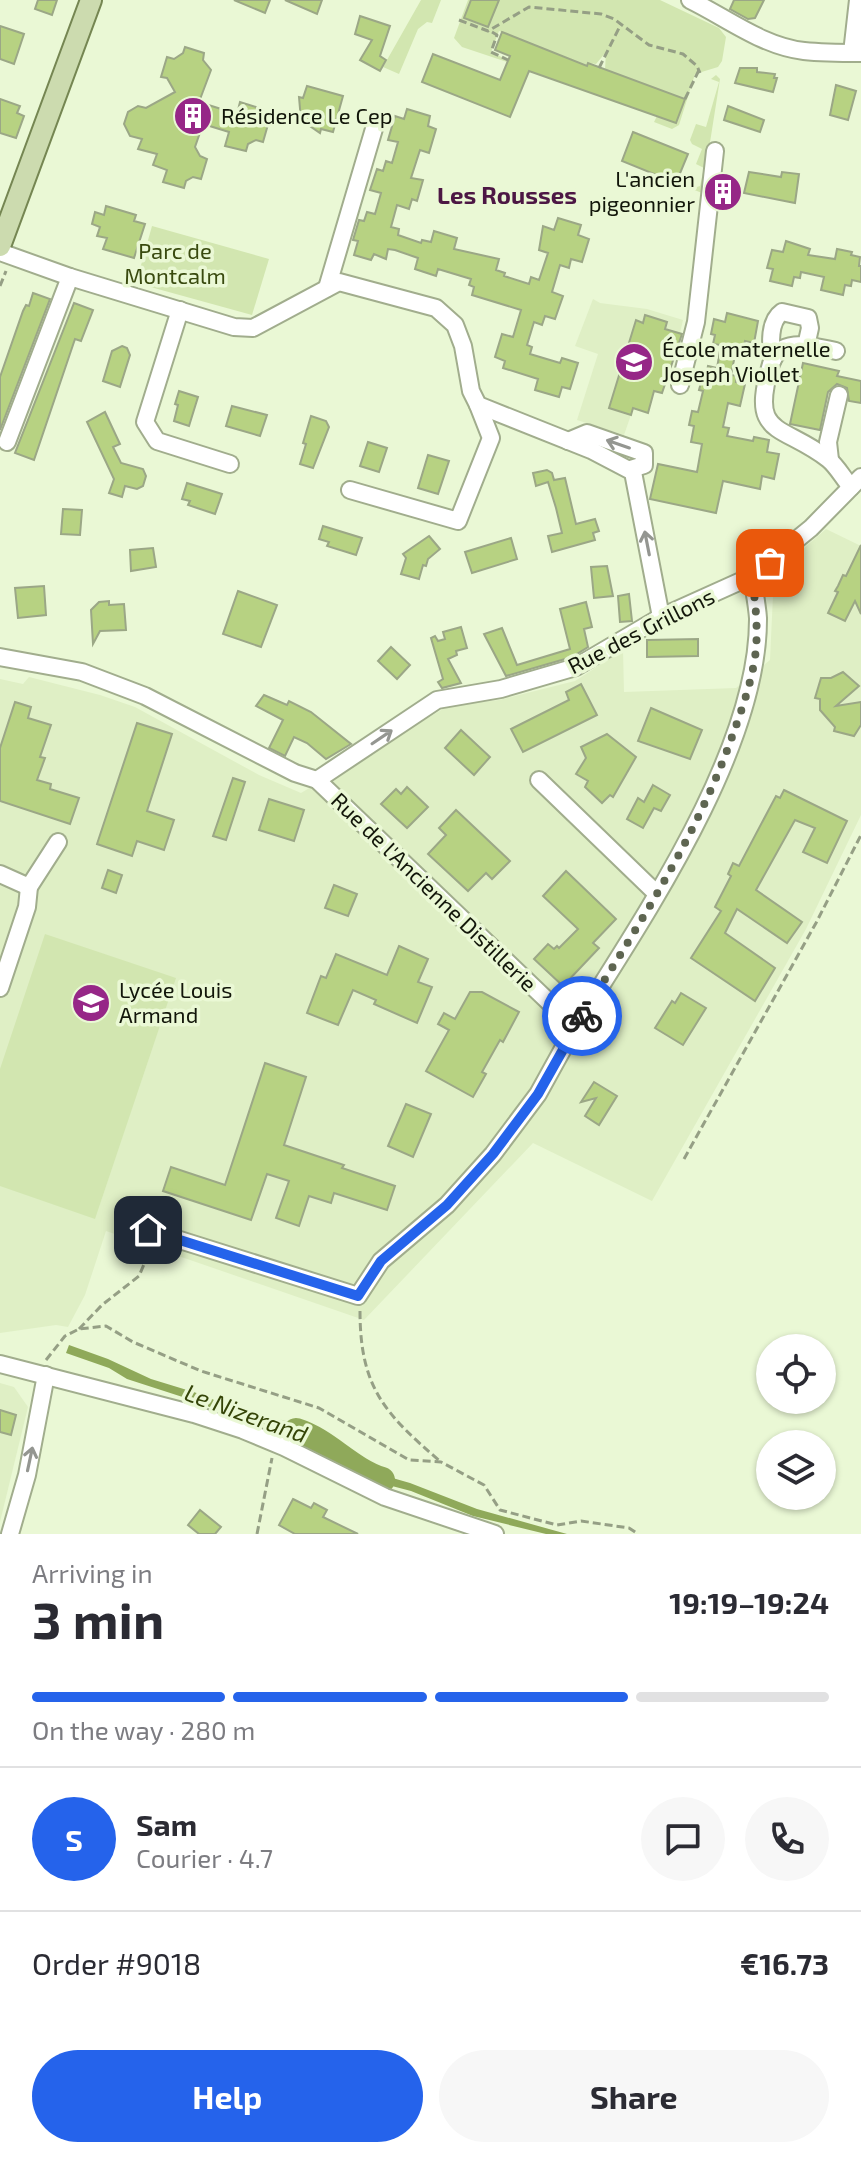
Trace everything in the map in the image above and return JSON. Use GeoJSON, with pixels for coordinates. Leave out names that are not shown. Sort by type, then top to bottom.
{"type":"FeatureCollection","features":[{"type":"Feature","properties":{"kind":"main road"},"geometry":{"type":"LineString","coordinates":[[0,246],[91,0]]}},
{"type":"Feature","properties":{"kind":"street"},"geometry":{"type":"LineString","coordinates":[[690,0],[760,38],[803,51],[856,53],[858,7]]}},
{"type":"Feature","properties":{"kind":"street"},"geometry":{"type":"LineString","coordinates":[[327,288],[376,122]]}},
{"type":"Feature","properties":{"kind":"street"},"geometry":{"type":"LineString","coordinates":[[680,385],[696,322],[715,151]]}},
{"type":"Feature","properties":{"kind":"street"},"geometry":{"type":"LineString","coordinates":[[0,252],[70,277],[234,327],[253,328],[339,282],[436,308],[455,325],[463,346],[471,391],[491,438],[458,521],[350,490]]}},
{"type":"Feature","properties":{"kind":"street"},"geometry":{"type":"LineString","coordinates":[[7,442],[70,277]]}},
{"type":"Feature","properties":{"kind":"street"},"geometry":{"type":"LineString","coordinates":[[180,310],[145,422],[157,441],[230,464]]}},
{"type":"Feature","properties":{"kind":"street"},"geometry":{"type":"LineString","coordinates":[[806,346],[810,328],[808,318],[782,312],[776,316],[773,359],[763,399],[767,420],[776,430],[830,460],[856,482]]}},
{"type":"Feature","properties":{"kind":"street"},"geometry":{"type":"LineString","coordinates":[[773,359],[791,345],[836,351]]}},
{"type":"Feature","properties":{"kind":"street"},"geometry":{"type":"LineString","coordinates":[[830,460],[828,442],[839,395]]}},
{"type":"Feature","properties":{"kind":"street"},"geometry":{"type":"LineString","coordinates":[[478,405],[568,441],[587,433],[644,453],[644,465],[631,469],[661,617]]}},
{"type":"Feature","properties":{"kind":"street","name":"Rue des Grillons"},"geometry":{"type":"LineString","coordinates":[[317,780],[437,700],[501,689],[576,667],[661,617],[752,576],[811,528],[856,482]]}},
{"type":"Feature","properties":{"kind":"street"},"geometry":{"type":"LineString","coordinates":[[148,1230],[358,1296],[381,1261],[447,1205],[493,1154],[538,1094],[656,893],[718,776],[743,706],[756,641],[758,617],[752,576]]}},
{"type":"Feature","properties":{"kind":"street"},"geometry":{"type":"LineString","coordinates":[[0,657],[82,672],[145,696],[295,773],[317,780]]}},
{"type":"Feature","properties":{"kind":"street","name":"Rue de l'Ancienne Distillerie"},"geometry":{"type":"LineString","coordinates":[[317,780],[575,1027]]}},
{"type":"Feature","properties":{"kind":"street"},"geometry":{"type":"LineString","coordinates":[[539,780],[656,893]]}},
{"type":"Feature","properties":{"kind":"street"},"geometry":{"type":"LineString","coordinates":[[0,988],[27,907],[29,887],[58,842]]}},
{"type":"Feature","properties":{"kind":"street"},"geometry":{"type":"LineString","coordinates":[[0,874],[29,887]]}},
{"type":"Feature","properties":{"kind":"street"},"geometry":{"type":"LineString","coordinates":[[0,1364],[194,1414],[275,1443],[385,1497],[495,1534]]}},
{"type":"Feature","properties":{"kind":"street"},"geometry":{"type":"LineString","coordinates":[[10,1534],[27,1475],[46,1375]]}},
{"type":"Feature","properties":{"kind":"path"},"geometry":{"type":"LineString","coordinates":[[488,31],[529,7],[601,14],[621,24],[649,45],[683,54],[699,72],[685,99]]}},
{"type":"Feature","properties":{"kind":"path"},"geometry":{"type":"LineString","coordinates":[[459,20],[497,35],[491,52],[508,60]]}},
{"type":"Feature","properties":{"kind":"path"},"geometry":{"type":"LineString","coordinates":[[599,68],[621,24]]}},
{"type":"Feature","properties":{"kind":"path"},"geometry":{"type":"LineString","coordinates":[[684,1159],[816,923],[861,835]]}},
{"type":"Feature","properties":{"kind":"path"},"geometry":{"type":"LineString","coordinates":[[46,1357],[65,1336],[79,1329],[102,1305],[139,1276],[148,1255],[168,1237]]}},
{"type":"Feature","properties":{"kind":"path"},"geometry":{"type":"LineString","coordinates":[[358,1296],[359,1341],[371,1386],[402,1428],[441,1462],[484,1485],[500,1510],[557,1525],[581,1521],[629,1528],[638,1534]]}},
{"type":"Feature","properties":{"kind":"path"},"geometry":{"type":"LineString","coordinates":[[79,1329],[106,1326],[133,1342],[201,1371],[319,1408],[409,1460],[441,1462]]}},
{"type":"Feature","properties":{"kind":"path"},"geometry":{"type":"LineString","coordinates":[[257,1534],[275,1443]]}},
{"type":"Feature","properties":{"kind":"shaded area","name":"École maternelle Joseph Viollet"},"geometry":{"type":"Polygon","coordinates":[[[593,299],[600,303],[647,309],[683,320],[682,334],[662,393],[654,391],[648,413],[633,409],[624,435],[577,420],[598,354],[575,346],[593,299]]]}},
{"type":"Feature","properties":{"kind":"shaded area"},"geometry":{"type":"Polygon","coordinates":[[[826,529],[861,546],[861,815],[806,929],[652,1201],[533,1143],[364,1320],[106,1231],[85,1295],[68,1327],[56,1325],[0,1333],[0,679],[23,684],[29,677],[135,707],[259,775],[301,793],[448,706],[499,700],[575,681],[623,650],[624,692],[736,688],[770,660],[774,574],[826,529]]]}},
{"type":"Feature","properties":{"kind":"shaded area"},"geometry":{"type":"Polygon","coordinates":[[[0,1383],[14,1387],[28,1407],[0,1522],[0,1383]]]}},
{"type":"Feature","properties":{"kind":"green space"},"geometry":{"type":"Polygon","coordinates":[[[421,0],[441,0],[432,23],[427,22],[418,29],[399,74],[383,67],[421,0]]]}},
{"type":"Feature","properties":{"kind":"green space"},"geometry":{"type":"Polygon","coordinates":[[[468,0],[471,0],[464,18],[488,27],[499,0],[660,0],[719,28],[726,37],[722,61],[718,67],[695,74],[679,125],[672,129],[654,122],[657,116],[676,123],[685,99],[605,70],[606,52],[596,64],[588,63],[587,66],[499,31],[491,52],[507,62],[462,47],[454,38],[468,0]]]}},
{"type":"Feature","properties":{"kind":"green space"},"geometry":{"type":"Polygon","coordinates":[[[716,75],[720,79],[702,193],[687,187],[689,184],[700,186],[704,168],[696,164],[702,149],[690,140],[696,124],[706,127],[719,82],[711,79],[716,75]]]}},
{"type":"Feature","properties":{"kind":"green space","name":"Parc de Montcalm"},"geometry":{"type":"Polygon","coordinates":[[[152,226],[269,259],[252,315],[136,283],[152,226]]]}},
{"type":"Feature","properties":{"kind":"green space"},"geometry":{"type":"Polygon","coordinates":[[[45,934],[176,978],[95,1219],[0,1186],[0,1069],[45,934]]]}},
{"type":"Feature","properties":{"kind":"water"},"geometry":{"type":"Polygon","coordinates":[[[69,1345],[233,1408],[290,1422],[315,1433],[335,1456],[361,1469],[410,1483],[477,1509],[567,1534],[546,1534],[473,1516],[411,1491],[369,1480],[327,1459],[313,1442],[301,1436],[228,1415],[127,1379],[109,1368],[66,1353],[69,1345]]]}},
{"type":"Feature","properties":{"kind":"building"},"geometry":{"type":"Polygon","coordinates":[[[38,0],[57,0],[52,15],[35,9],[38,0]]]}},
{"type":"Feature","properties":{"kind":"building"},"geometry":{"type":"Polygon","coordinates":[[[234,0],[270,0],[265,13],[234,0]]]}},
{"type":"Feature","properties":{"kind":"building"},"geometry":{"type":"Polygon","coordinates":[[[285,0],[322,0],[317,14],[285,0]]]}},
{"type":"Feature","properties":{"kind":"building"},"geometry":{"type":"Polygon","coordinates":[[[471,0],[499,0],[488,27],[464,18],[471,0]]]}},
{"type":"Feature","properties":{"kind":"building"},"geometry":{"type":"Polygon","coordinates":[[[734,0],[764,0],[755,18],[748,19],[730,9],[734,0]]]}},
{"type":"Feature","properties":{"kind":"building"},"geometry":{"type":"Polygon","coordinates":[[[360,16],[390,26],[380,56],[386,60],[380,71],[360,60],[372,40],[355,34],[360,16]]]}},
{"type":"Feature","properties":{"kind":"building"},"geometry":{"type":"Polygon","coordinates":[[[0,26],[24,34],[14,64],[0,59],[0,26]]]}},
{"type":"Feature","properties":{"kind":"building"},"geometry":{"type":"Polygon","coordinates":[[[502,32],[587,66],[588,63],[685,99],[676,123],[529,71],[510,117],[422,82],[433,54],[500,80],[510,56],[495,50],[502,32]]]}},
{"type":"Feature","properties":{"kind":"building","name":"Résidence Le Cep"},"geometry":{"type":"Polygon","coordinates":[[[185,47],[204,53],[203,60],[211,70],[199,102],[237,114],[240,102],[256,107],[262,119],[269,121],[263,142],[256,140],[248,144],[246,151],[225,146],[229,132],[203,124],[195,147],[200,156],[207,159],[201,179],[193,177],[186,181],[184,188],[163,182],[167,170],[153,165],[157,154],[138,149],[142,139],[130,136],[124,124],[128,112],[138,106],[146,108],[175,92],[167,78],[161,77],[167,57],[174,59],[183,53],[185,47]]]}},
{"type":"Feature","properties":{"kind":"building"},"geometry":{"type":"Polygon","coordinates":[[[740,68],[757,68],[757,72],[775,74],[774,78],[777,78],[773,92],[735,83],[740,68]]]}},
{"type":"Feature","properties":{"kind":"building"},"geometry":{"type":"Polygon","coordinates":[[[836,85],[856,91],[848,120],[830,115],[836,85]]]}},
{"type":"Feature","properties":{"kind":"building"},"geometry":{"type":"Polygon","coordinates":[[[307,86],[343,96],[333,132],[321,129],[320,133],[301,120],[299,97],[303,98],[307,86]]]}},
{"type":"Feature","properties":{"kind":"building"},"geometry":{"type":"Polygon","coordinates":[[[0,99],[20,106],[17,113],[24,116],[16,138],[0,133],[0,99]]]}},
{"type":"Feature","properties":{"kind":"building"},"geometry":{"type":"Polygon","coordinates":[[[728,106],[764,120],[760,132],[724,120],[728,106]]]}},
{"type":"Feature","properties":{"kind":"building"},"geometry":{"type":"Polygon","coordinates":[[[407,109],[430,116],[428,126],[436,129],[429,153],[420,150],[411,178],[423,180],[417,201],[412,199],[409,209],[397,205],[391,227],[399,229],[398,235],[421,243],[422,240],[431,242],[434,231],[457,238],[454,249],[499,259],[496,270],[529,284],[531,277],[539,280],[548,253],[539,250],[543,226],[554,230],[558,218],[581,225],[578,235],[589,239],[582,262],[571,259],[569,268],[560,265],[552,292],[563,296],[555,319],[545,316],[542,325],[534,322],[527,345],[532,347],[530,354],[560,363],[562,358],[578,363],[570,389],[562,387],[559,397],[535,390],[538,379],[503,368],[505,361],[495,357],[502,334],[513,337],[521,310],[472,295],[474,287],[469,285],[471,279],[438,269],[436,276],[415,269],[418,258],[395,250],[388,249],[386,259],[374,254],[371,260],[354,255],[358,241],[353,240],[359,220],[364,221],[367,212],[375,214],[381,193],[370,190],[377,169],[383,171],[386,161],[392,163],[398,142],[388,140],[395,116],[404,119],[407,109]]]}},
{"type":"Feature","properties":{"kind":"building"},"geometry":{"type":"Polygon","coordinates":[[[633,132],[688,154],[676,183],[622,161],[633,132]]]}},
{"type":"Feature","properties":{"kind":"building"},"geometry":{"type":"Polygon","coordinates":[[[749,172],[781,177],[782,172],[799,174],[795,203],[744,193],[749,172]]]}},
{"type":"Feature","properties":{"kind":"building"},"geometry":{"type":"Polygon","coordinates":[[[106,206],[136,215],[134,221],[145,224],[134,258],[103,249],[107,238],[97,236],[100,227],[92,224],[95,212],[104,215],[106,206]]]}},
{"type":"Feature","properties":{"kind":"building"},"geometry":{"type":"Polygon","coordinates":[[[786,241],[810,249],[808,255],[835,259],[837,249],[852,252],[851,255],[860,257],[861,282],[852,280],[851,286],[845,285],[843,295],[821,290],[824,277],[801,272],[800,278],[794,277],[792,286],[770,281],[773,269],[767,268],[772,250],[783,252],[786,241]]]}},
{"type":"Feature","properties":{"kind":"building"},"geometry":{"type":"Polygon","coordinates":[[[33,293],[50,299],[0,430],[0,377],[23,311],[26,305],[29,306],[33,293]]]}},
{"type":"Feature","properties":{"kind":"building"},"geometry":{"type":"Polygon","coordinates":[[[74,303],[93,310],[81,341],[75,339],[34,460],[15,453],[74,303]]]}},
{"type":"Feature","properties":{"kind":"building"},"geometry":{"type":"Polygon","coordinates":[[[727,313],[758,321],[754,343],[745,341],[744,346],[737,345],[731,375],[737,376],[736,382],[745,384],[740,406],[728,403],[723,427],[729,428],[727,436],[753,441],[754,437],[769,440],[767,452],[779,454],[774,479],[762,476],[760,489],[723,481],[716,513],[650,499],[658,464],[697,472],[702,444],[691,442],[694,426],[689,425],[692,411],[698,412],[703,375],[706,376],[708,366],[717,368],[721,345],[713,344],[714,319],[725,322],[727,313]]]}},
{"type":"Feature","properties":{"kind":"building"},"geometry":{"type":"Polygon","coordinates":[[[645,315],[667,322],[665,329],[682,334],[662,393],[654,391],[648,413],[633,408],[631,415],[609,408],[636,320],[643,323],[645,315]]]}},
{"type":"Feature","properties":{"kind":"building"},"geometry":{"type":"Polygon","coordinates":[[[122,346],[127,348],[130,355],[120,387],[103,381],[112,351],[122,346]]]}},
{"type":"Feature","properties":{"kind":"building"},"geometry":{"type":"Polygon","coordinates":[[[803,363],[839,371],[837,376],[861,381],[861,403],[849,401],[847,388],[837,384],[828,392],[820,430],[790,424],[803,363]]]}},
{"type":"Feature","properties":{"kind":"building"},"geometry":{"type":"Polygon","coordinates":[[[179,391],[198,397],[189,426],[174,421],[179,391]]]}},
{"type":"Feature","properties":{"kind":"building"},"geometry":{"type":"Polygon","coordinates":[[[232,406],[267,415],[260,436],[226,426],[232,406]]]}},
{"type":"Feature","properties":{"kind":"building"},"geometry":{"type":"Polygon","coordinates":[[[105,412],[120,444],[113,447],[121,463],[143,469],[146,476],[143,486],[137,489],[125,486],[122,497],[109,493],[114,479],[87,422],[105,412]]]}},
{"type":"Feature","properties":{"kind":"building"},"geometry":{"type":"Polygon","coordinates":[[[311,416],[326,421],[329,427],[313,468],[300,464],[311,416]]]}},
{"type":"Feature","properties":{"kind":"building"},"geometry":{"type":"Polygon","coordinates":[[[368,442],[387,448],[379,472],[360,466],[368,442]]]}},
{"type":"Feature","properties":{"kind":"building"},"geometry":{"type":"Polygon","coordinates":[[[428,455],[449,461],[438,494],[418,488],[428,455]]]}},
{"type":"Feature","properties":{"kind":"building"},"geometry":{"type":"Polygon","coordinates":[[[547,470],[554,480],[565,478],[576,524],[595,519],[599,531],[593,533],[595,540],[552,552],[548,536],[562,533],[556,508],[548,482],[536,486],[533,473],[547,470]]]}},
{"type":"Feature","properties":{"kind":"building"},"geometry":{"type":"Polygon","coordinates":[[[187,483],[222,494],[215,514],[188,505],[190,501],[182,499],[187,483]]]}},
{"type":"Feature","properties":{"kind":"building"},"geometry":{"type":"Polygon","coordinates":[[[63,509],[82,510],[80,535],[61,534],[63,509]]]}},
{"type":"Feature","properties":{"kind":"building"},"geometry":{"type":"Polygon","coordinates":[[[323,526],[362,538],[356,555],[327,546],[329,542],[319,539],[323,526]]]}},
{"type":"Feature","properties":{"kind":"building"},"geometry":{"type":"Polygon","coordinates":[[[429,536],[440,549],[428,559],[426,566],[423,565],[419,579],[401,574],[406,558],[403,554],[429,536]]]}},
{"type":"Feature","properties":{"kind":"building"},"geometry":{"type":"Polygon","coordinates":[[[511,538],[517,559],[472,573],[465,552],[511,538]]]}},
{"type":"Feature","properties":{"kind":"building"},"geometry":{"type":"Polygon","coordinates":[[[861,545],[861,614],[855,601],[845,621],[828,613],[838,592],[835,591],[861,545]]]}},
{"type":"Feature","properties":{"kind":"building"},"geometry":{"type":"Polygon","coordinates":[[[153,548],[156,567],[131,571],[130,550],[153,548]]]}},
{"type":"Feature","properties":{"kind":"building"},"geometry":{"type":"Polygon","coordinates":[[[607,566],[613,596],[594,598],[591,567],[607,566]]]}},
{"type":"Feature","properties":{"kind":"building"},"geometry":{"type":"Polygon","coordinates":[[[44,586],[46,615],[18,618],[15,588],[44,586]]]}},
{"type":"Feature","properties":{"kind":"building"},"geometry":{"type":"Polygon","coordinates":[[[238,591],[277,605],[261,647],[223,634],[238,591]]]}},
{"type":"Feature","properties":{"kind":"building"},"geometry":{"type":"Polygon","coordinates":[[[629,594],[632,621],[620,622],[618,596],[629,594]]]}},
{"type":"Feature","properties":{"kind":"building"},"geometry":{"type":"Polygon","coordinates":[[[109,601],[109,605],[124,604],[126,630],[100,631],[93,644],[91,610],[99,602],[109,601]]]}},
{"type":"Feature","properties":{"kind":"building"},"geometry":{"type":"Polygon","coordinates":[[[586,602],[592,627],[584,629],[588,647],[572,657],[506,676],[484,634],[502,628],[517,665],[570,649],[560,609],[586,602]]]}},
{"type":"Feature","properties":{"kind":"building"},"geometry":{"type":"Polygon","coordinates":[[[461,627],[467,648],[456,651],[457,655],[448,659],[461,683],[442,688],[438,682],[443,679],[431,638],[435,636],[438,641],[445,639],[443,632],[461,627]]]}},
{"type":"Feature","properties":{"kind":"building"},"geometry":{"type":"Polygon","coordinates":[[[698,639],[698,656],[647,657],[647,640],[698,639]]]}},
{"type":"Feature","properties":{"kind":"building"},"geometry":{"type":"Polygon","coordinates":[[[391,647],[410,665],[397,679],[378,661],[391,647]]]}},
{"type":"Feature","properties":{"kind":"building"},"geometry":{"type":"Polygon","coordinates":[[[843,672],[859,686],[836,706],[861,702],[861,725],[854,736],[834,731],[835,727],[820,710],[820,699],[815,698],[821,678],[831,678],[843,672]]]}},
{"type":"Feature","properties":{"kind":"building"},"geometry":{"type":"Polygon","coordinates":[[[581,684],[597,715],[523,752],[511,729],[569,700],[566,692],[581,684]]]}},
{"type":"Feature","properties":{"kind":"building"},"geometry":{"type":"Polygon","coordinates":[[[264,695],[287,705],[289,701],[311,712],[351,744],[326,759],[307,743],[294,737],[285,756],[269,748],[283,720],[256,706],[264,695]]]}},
{"type":"Feature","properties":{"kind":"building"},"geometry":{"type":"Polygon","coordinates":[[[15,702],[31,707],[28,718],[51,725],[40,757],[45,758],[37,780],[51,784],[50,789],[79,798],[70,824],[0,801],[0,748],[15,702]]]}},
{"type":"Feature","properties":{"kind":"building"},"geometry":{"type":"Polygon","coordinates":[[[651,708],[702,730],[690,759],[638,741],[651,708]]]}},
{"type":"Feature","properties":{"kind":"building"},"geometry":{"type":"Polygon","coordinates":[[[137,723],[172,734],[147,811],[174,820],[164,850],[137,841],[132,856],[97,844],[137,723]]]}},
{"type":"Feature","properties":{"kind":"building"},"geometry":{"type":"Polygon","coordinates":[[[461,730],[490,757],[474,775],[445,748],[461,730]]]}},
{"type":"Feature","properties":{"kind":"building"},"geometry":{"type":"Polygon","coordinates":[[[607,734],[636,757],[613,797],[610,795],[602,803],[585,787],[588,781],[576,774],[586,758],[581,747],[607,734]]]}},
{"type":"Feature","properties":{"kind":"building"},"geometry":{"type":"Polygon","coordinates":[[[233,778],[245,782],[226,840],[213,836],[233,778]]]}},
{"type":"Feature","properties":{"kind":"building"},"geometry":{"type":"Polygon","coordinates":[[[653,785],[670,795],[661,811],[654,808],[643,828],[627,819],[638,798],[644,802],[653,785]]]}},
{"type":"Feature","properties":{"kind":"building"},"geometry":{"type":"Polygon","coordinates":[[[407,787],[428,807],[407,828],[381,804],[396,789],[401,794],[407,787]]]}},
{"type":"Feature","properties":{"kind":"building"},"geometry":{"type":"Polygon","coordinates":[[[784,790],[847,821],[827,863],[803,852],[815,828],[795,820],[756,890],[802,922],[787,943],[737,909],[725,933],[775,968],[755,1001],[691,958],[721,911],[715,907],[731,876],[728,874],[733,863],[739,866],[776,796],[780,798],[784,790]]]}},
{"type":"Feature","properties":{"kind":"building"},"geometry":{"type":"Polygon","coordinates":[[[269,799],[304,810],[294,841],[259,830],[269,799]]]}},
{"type":"Feature","properties":{"kind":"building"},"geometry":{"type":"Polygon","coordinates":[[[456,810],[510,861],[492,879],[486,873],[468,891],[428,854],[446,835],[439,828],[456,810]]]}},
{"type":"Feature","properties":{"kind":"building"},"geometry":{"type":"Polygon","coordinates":[[[108,870],[122,875],[116,893],[102,888],[108,870]]]}},
{"type":"Feature","properties":{"kind":"building"},"geometry":{"type":"Polygon","coordinates":[[[566,871],[616,919],[593,943],[599,948],[563,986],[534,959],[548,944],[554,949],[559,948],[578,929],[543,896],[566,871]]]}},
{"type":"Feature","properties":{"kind":"building"},"geometry":{"type":"Polygon","coordinates":[[[334,885],[357,894],[348,916],[325,908],[334,885]]]}},
{"type":"Feature","properties":{"kind":"building"},"geometry":{"type":"Polygon","coordinates":[[[399,946],[428,959],[418,982],[432,987],[417,1023],[374,1004],[376,1000],[353,990],[338,1025],[307,1013],[321,976],[326,978],[336,954],[387,975],[399,946]]]}},
{"type":"Feature","properties":{"kind":"building"},"geometry":{"type":"Polygon","coordinates":[[[470,992],[482,992],[519,1012],[482,1072],[486,1074],[473,1097],[426,1071],[449,1030],[438,1024],[444,1013],[455,1019],[470,992]]]}},
{"type":"Feature","properties":{"kind":"building"},"geometry":{"type":"Polygon","coordinates":[[[681,993],[706,1008],[683,1045],[655,1028],[672,1001],[675,1003],[681,993]]]}},
{"type":"Feature","properties":{"kind":"building"},"geometry":{"type":"Polygon","coordinates":[[[265,1063],[306,1077],[284,1145],[395,1186],[387,1210],[334,1193],[331,1203],[309,1196],[299,1226],[276,1218],[289,1181],[267,1174],[251,1220],[163,1191],[171,1167],[225,1185],[265,1063]]]}},
{"type":"Feature","properties":{"kind":"building"},"geometry":{"type":"Polygon","coordinates":[[[594,1082],[617,1096],[599,1125],[585,1116],[596,1098],[581,1102],[594,1082]]]}},
{"type":"Feature","properties":{"kind":"building"},"geometry":{"type":"Polygon","coordinates":[[[406,1104],[431,1114],[413,1157],[388,1146],[406,1104]]]}},
{"type":"Feature","properties":{"kind":"building"},"geometry":{"type":"Polygon","coordinates":[[[0,1410],[16,1415],[11,1435],[0,1432],[0,1410]]]}},
{"type":"Feature","properties":{"kind":"building"},"geometry":{"type":"Polygon","coordinates":[[[293,1499],[311,1508],[314,1503],[327,1510],[323,1517],[358,1534],[295,1534],[279,1525],[293,1499]]]}},
{"type":"Feature","properties":{"kind":"building"},"geometry":{"type":"Polygon","coordinates":[[[200,1510],[221,1527],[215,1534],[199,1534],[188,1525],[200,1510]]]}},
{"type":"Feature","properties":{"kind":"waterway","name":"Le Nizerand"},"geometry":{"type":"LineString","coordinates":[[296,1431],[382,1480]]}},
{"type":"Feature","properties":{"kind":"way so far"},"geometry":{"type":"LineString","coordinates":[[582,1016],[643,917],[718,776],[743,706],[755,652],[758,617],[752,576],[770,563]]}},
{"type":"Feature","properties":{"kind":"place","name":"Résidence Le Cep"},"geometry":{"type":"Point","coordinates":[193,116]}},
{"type":"Feature","properties":{"kind":"place","name":"L'ancien pigeonnier"},"geometry":{"type":"Point","coordinates":[723,192]}},
{"type":"Feature","properties":{"kind":"place","name":"École maternelle Joseph Viollet"},"geometry":{"type":"Point","coordinates":[634,362]}},
{"type":"Feature","properties":{"kind":"place","name":"Lycée Louis Armand"},"geometry":{"type":"Point","coordinates":[91,1003]}},
{"type":"Feature","properties":{"kind":"district","name":"Les Rousses"},"geometry":{"type":"Point","coordinates":[507,196]}},
{"type":"Feature","properties":{"kind":"route"},"geometry":{"type":"LineString","coordinates":[[148,1230],[358,1296],[381,1261],[447,1205],[493,1154],[538,1094],[582,1016]]}}]}
